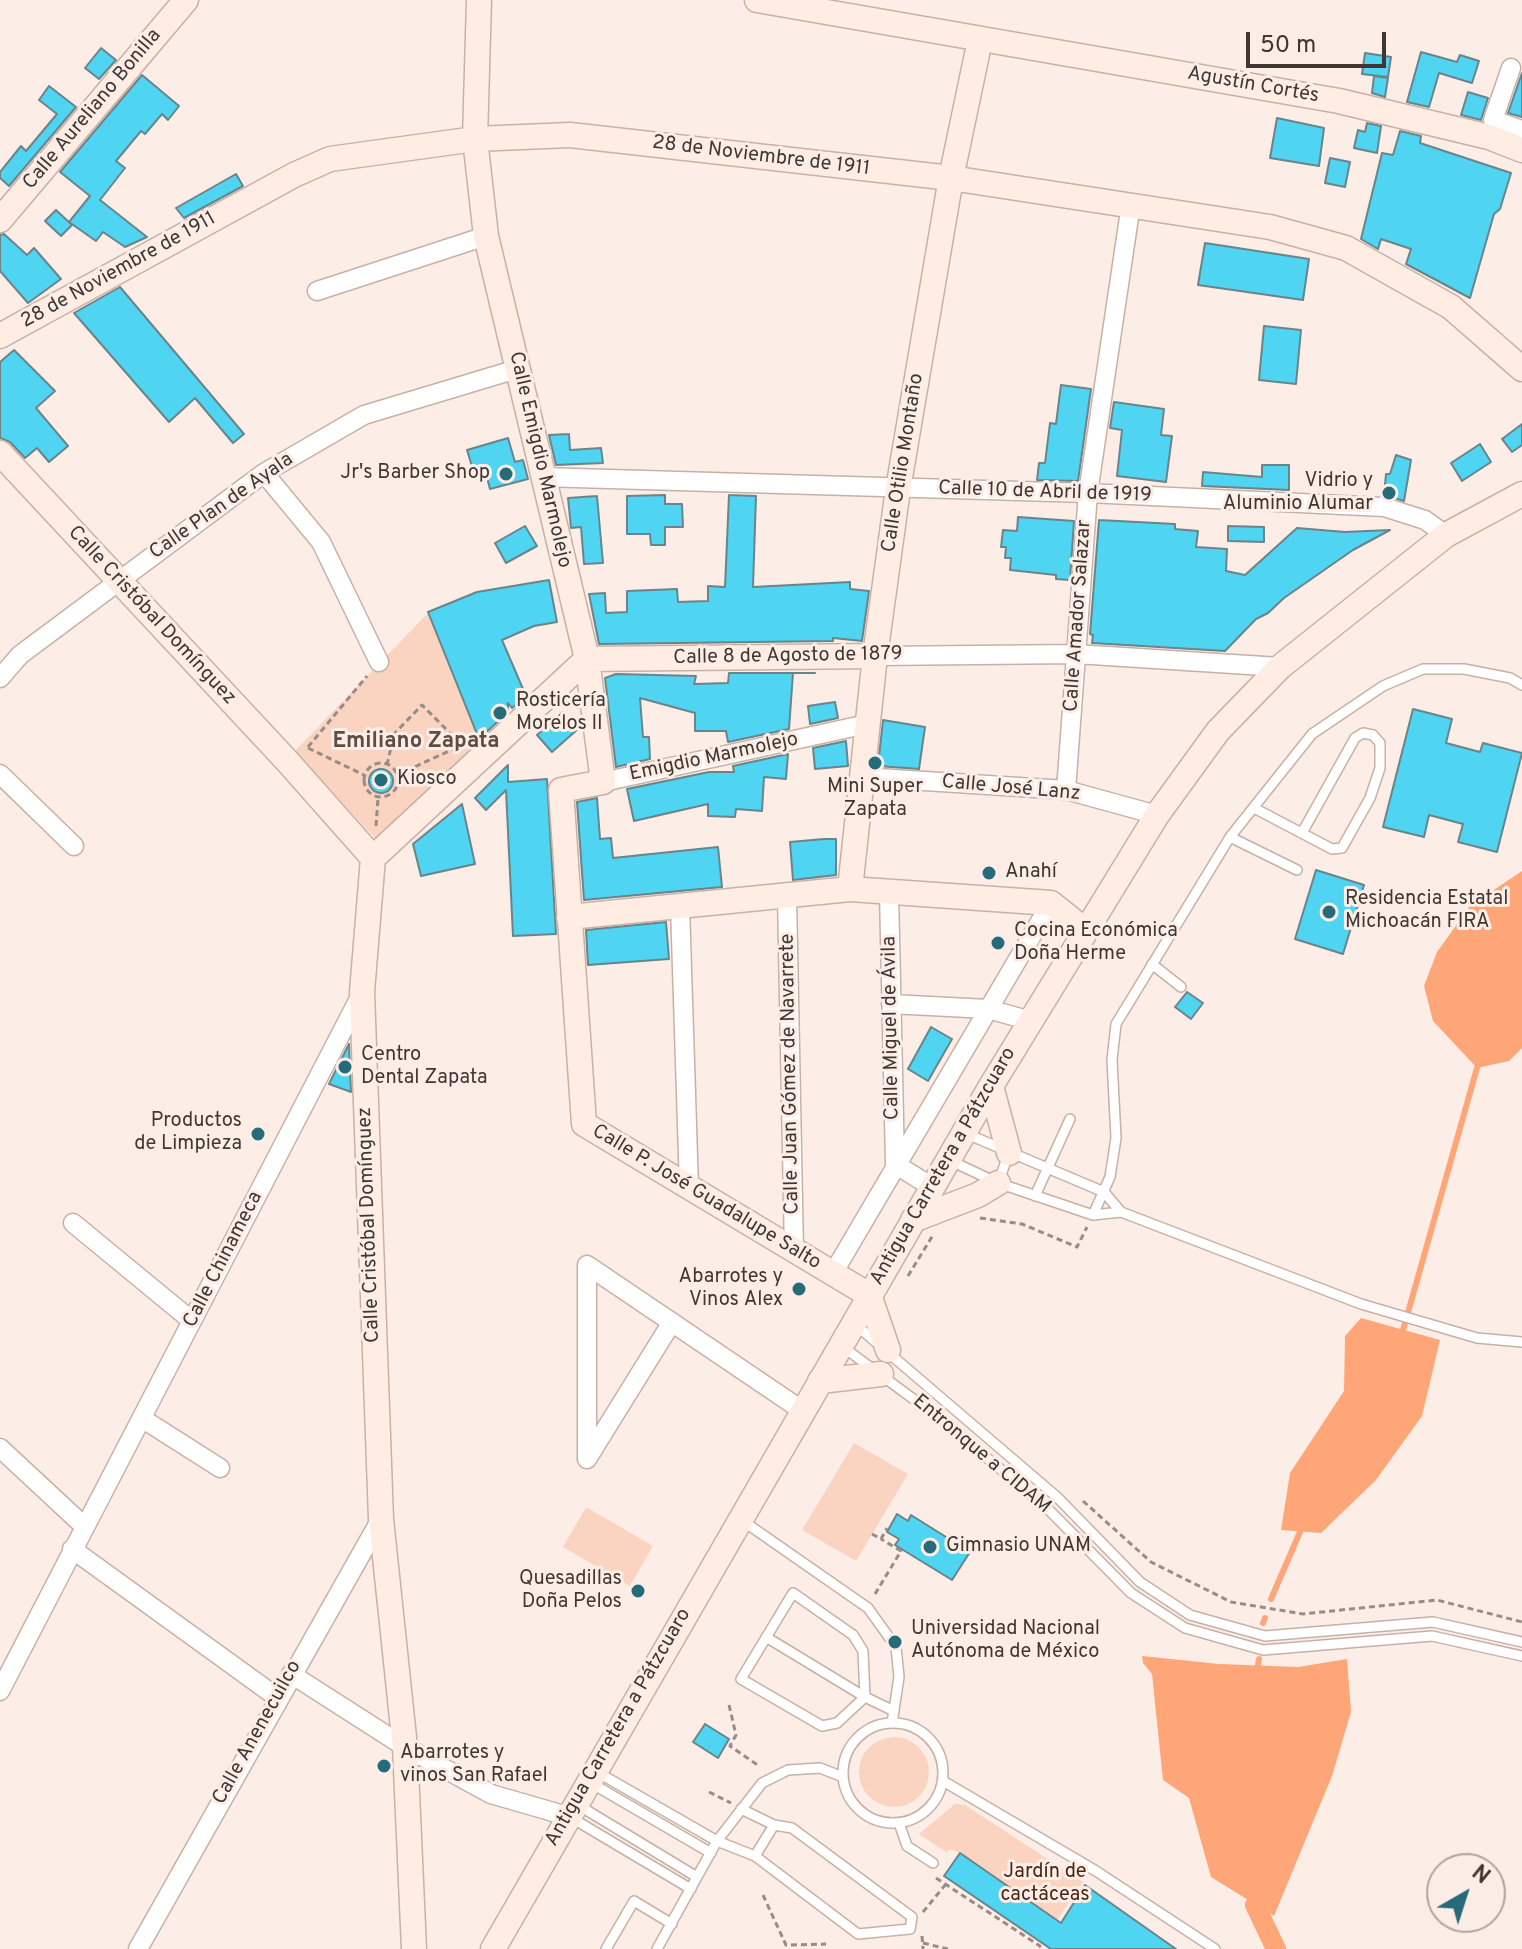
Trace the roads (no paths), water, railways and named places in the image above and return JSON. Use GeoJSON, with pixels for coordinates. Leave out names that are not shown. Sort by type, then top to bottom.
{"type":"FeatureCollection","features":[{"type":"Feature","properties":{"kind":"street","name":"Calle Aureliano Bonilla"},"geometry":{"type":"LineString","coordinates":[[0,220],[186,0]]}},
{"type":"Feature","properties":{"kind":"street","name":"Calle Emigdio Marmolejo"},"geometry":{"type":"LineString","coordinates":[[479,0],[475,139],[486,236],[541,477],[587,659],[603,782]]}},
{"type":"Feature","properties":{"kind":"street","name":"Agustín Cortés"},"geometry":{"type":"LineString","coordinates":[[757,0],[1339,101],[1489,137],[1522,150]]}},
{"type":"Feature","properties":{"kind":"street","name":"Calle Otilio Montaño"},"geometry":{"type":"LineString","coordinates":[[850,889],[875,656],[898,489],[951,178],[980,40]]}},
{"type":"Feature","properties":{"kind":"street"},"geometry":{"type":"LineString","coordinates":[[1511,68],[1493,120],[1522,130]]}},
{"type":"Feature","properties":{"kind":"street","name":"28 de Noviembre de 1911"},"geometry":{"type":"LineString","coordinates":[[0,336],[294,175],[330,159],[475,139],[570,135],[951,178],[1270,227],[1346,248],[1451,307],[1522,369]]}},
{"type":"Feature","properties":{"kind":"street","name":"Calle Amador Salazar"},"geometry":{"type":"LineString","coordinates":[[1066,790],[1088,493],[1131,204]]}},
{"type":"Feature","properties":{"kind":"street"},"geometry":{"type":"LineString","coordinates":[[317,291],[486,236]]}},
{"type":"Feature","properties":{"kind":"street","name":"Calle Plan de Ayala"},"geometry":{"type":"LineString","coordinates":[[0,678],[20,655],[264,473],[364,415],[517,369]]}},
{"type":"Feature","properties":{"kind":"street","name":"Calle Cristóbal Domínguez"},"geometry":{"type":"LineString","coordinates":[[0,453],[116,581],[298,754],[373,858],[362,992],[381,1519],[405,1747],[414,1949]]}},
{"type":"Feature","properties":{"kind":"street"},"geometry":{"type":"LineString","coordinates":[[264,473],[321,542],[379,662]]}},
{"type":"Feature","properties":{"kind":"street","name":"Calle 10 de Abril de 1919"},"geometry":{"type":"LineString","coordinates":[[541,477],[1088,493],[1384,507],[1425,520],[1446,535]]}},
{"type":"Feature","properties":{"kind":"street","name":"Antigua Carretera a Pátzcuaro"},"geometry":{"type":"LineString","coordinates":[[493,1949],[963,1133],[1157,815],[1218,731],[1280,667],[1446,535],[1522,494]]}},
{"type":"Feature","properties":{"kind":"street","name":"Calle 8 de Agosto de 1879"},"geometry":{"type":"LineString","coordinates":[[587,659],[1076,654],[1280,667]]}},
{"type":"Feature","properties":{"kind":"street"},"geometry":{"type":"LineString","coordinates":[[373,858],[471,753],[587,659]]}},
{"type":"Feature","properties":{"kind":"street","name":"Emigdio Marmolejo"},"geometry":{"type":"LineString","coordinates":[[561,790],[867,724]]}},
{"type":"Feature","properties":{"kind":"street"},"geometry":{"type":"LineString","coordinates":[[0,774],[74,846]]}},
{"type":"Feature","properties":{"kind":"street","name":"Calle José Lanz"},"geometry":{"type":"LineString","coordinates":[[862,777],[1066,790],[1157,815]]}},
{"type":"Feature","properties":{"kind":"street","name":"Calle P. José Guadalupe Salto"},"geometry":{"type":"LineString","coordinates":[[561,790],[584,1124],[869,1295]]}},
{"type":"Feature","properties":{"kind":"street"},"geometry":{"type":"LineString","coordinates":[[569,917],[850,889],[1051,903],[1086,931]]}},
{"type":"Feature","properties":{"kind":"street","name":"Calle Miguel de Ávila"},"geometry":{"type":"LineString","coordinates":[[889,892],[895,1164]]}},
{"type":"Feature","properties":{"kind":"street","name":"Calle Juan Gómez de Navarrete"},"geometry":{"type":"LineString","coordinates":[[787,896],[794,1252]]}},
{"type":"Feature","properties":{"kind":"street"},"geometry":{"type":"LineString","coordinates":[[832,1275],[1051,903]]}},
{"type":"Feature","properties":{"kind":"street"},"geometry":{"type":"LineString","coordinates":[[680,906],[689,1188]]}},
{"type":"Feature","properties":{"kind":"street","name":"Calle Chinameca"},"geometry":{"type":"LineString","coordinates":[[0,1691],[362,992]]}},
{"type":"Feature","properties":{"kind":"street"},"geometry":{"type":"LineString","coordinates":[[891,1004],[988,1009],[1031,1021]]}},
{"type":"Feature","properties":{"kind":"street"},"geometry":{"type":"LineString","coordinates":[[991,1086],[1009,1153]]}},
{"type":"Feature","properties":{"kind":"street"},"geometry":{"type":"LineString","coordinates":[[895,1164],[932,1187]]}},
{"type":"Feature","properties":{"kind":"street"},"geometry":{"type":"LineString","coordinates":[[913,1220],[978,1195],[998,1183]]}},
{"type":"Feature","properties":{"kind":"street"},"geometry":{"type":"LineString","coordinates":[[73,1223],[192,1321]]}},
{"type":"Feature","properties":{"kind":"street"},"geometry":{"type":"LineString","coordinates":[[672,1322],[587,1459],[587,1265],[672,1322],[803,1411]]}},
{"type":"Feature","properties":{"kind":"street"},"geometry":{"type":"LineString","coordinates":[[869,1295],[888,1350]]}},
{"type":"Feature","properties":{"kind":"street"},"geometry":{"type":"LineString","coordinates":[[820,1381],[881,1374]]}},
{"type":"Feature","properties":{"kind":"street"},"geometry":{"type":"LineString","coordinates":[[143,1419],[220,1468]]}},
{"type":"Feature","properties":{"kind":"street"},"geometry":{"type":"LineString","coordinates":[[0,1448],[85,1527]]}},
{"type":"Feature","properties":{"kind":"street","name":"Calle Anenecuilco"},"geometry":{"type":"LineString","coordinates":[[138,1949],[381,1519]]}},
{"type":"Feature","properties":{"kind":"street"},"geometry":{"type":"LineString","coordinates":[[72,1549],[278,1698]]}},
{"type":"Feature","properties":{"kind":"street"},"geometry":{"type":"LineString","coordinates":[[291,1674],[405,1747],[491,1794],[571,1809]]}},
{"type":"Feature","properties":{"kind":"lane"},"geometry":{"type":"LineString","coordinates":[[1093,1215],[1104,1192],[1116,1138],[1112,1060],[1116,1024],[1230,837],[1312,734],[1383,686],[1423,669],[1464,669],[1510,678],[1522,685]]}},
{"type":"Feature","properties":{"kind":"lane"},"geometry":{"type":"LineString","coordinates":[[1254,808],[1303,831],[1332,849],[1342,848],[1370,798],[1380,768],[1380,743],[1373,735],[1363,733],[1355,738],[1303,831]]}},
{"type":"Feature","properties":{"kind":"lane"},"geometry":{"type":"LineString","coordinates":[[1230,837],[1297,870]]}},
{"type":"Feature","properties":{"kind":"lane"},"geometry":{"type":"LineString","coordinates":[[1152,964],[1181,987]]}},
{"type":"Feature","properties":{"kind":"lane"},"geometry":{"type":"LineString","coordinates":[[1035,1196],[1070,1119]]}},
{"type":"Feature","properties":{"kind":"lane"},"geometry":{"type":"LineString","coordinates":[[963,1133],[1104,1192],[1121,1212]]}},
{"type":"Feature","properties":{"kind":"lane"},"geometry":{"type":"LineString","coordinates":[[998,1183],[1009,1153]]}},
{"type":"Feature","properties":{"kind":"lane"},"geometry":{"type":"LineString","coordinates":[[948,1159],[998,1183],[1093,1215],[1121,1212],[1361,1304],[1477,1338],[1522,1342]]}},
{"type":"Feature","properties":{"kind":"lane","name":"Entronque a CIDAM"},"geometry":{"type":"LineString","coordinates":[[853,1323],[1057,1497],[1140,1582],[1190,1615],[1265,1636],[1433,1622],[1522,1642]]}},
{"type":"Feature","properties":{"kind":"lane","name":"Entronque a CIDAM"},"geometry":{"type":"LineString","coordinates":[[840,1345],[939,1418],[1047,1508],[1131,1593],[1185,1628],[1263,1650],[1432,1636],[1522,1656]]}},
{"type":"Feature","properties":{"kind":"lane"},"geometry":{"type":"LineString","coordinates":[[939,1418],[950,1405]]}},
{"type":"Feature","properties":{"kind":"lane"},"geometry":{"type":"LineString","coordinates":[[1047,1508],[1057,1497]]}},
{"type":"Feature","properties":{"kind":"lane"},"geometry":{"type":"LineString","coordinates":[[740,1519],[868,1608],[896,1647],[899,1677],[892,1723]]}},
{"type":"Feature","properties":{"kind":"lane"},"geometry":{"type":"LineString","coordinates":[[793,1593],[853,1635],[863,1651],[865,1697],[837,1723],[822,1726],[741,1679],[766,1637],[793,1593]]}},
{"type":"Feature","properties":{"kind":"lane"},"geometry":{"type":"LineString","coordinates":[[1432,1636],[1433,1622]]}},
{"type":"Feature","properties":{"kind":"lane"},"geometry":{"type":"LineString","coordinates":[[766,1637],[894,1711]]}},
{"type":"Feature","properties":{"kind":"lane"},"geometry":{"type":"LineString","coordinates":[[892,1723],[920,1731],[931,1740],[939,1753],[943,1781],[938,1797],[928,1810],[899,1823],[868,1817],[855,1807],[843,1777],[850,1746],[869,1730],[892,1723]]}},
{"type":"Feature","properties":{"kind":"lane"},"geometry":{"type":"LineString","coordinates":[[657,1949],[717,1841],[762,1783],[788,1770],[820,1768],[843,1777]]}},
{"type":"Feature","properties":{"kind":"lane"},"geometry":{"type":"LineString","coordinates":[[591,1776],[717,1841],[755,1856],[858,1934],[910,1929],[912,1917],[792,1828],[774,1825],[741,1809]]}},
{"type":"Feature","properties":{"kind":"lane"},"geometry":{"type":"LineString","coordinates":[[591,1776],[711,1853]]}},
{"type":"Feature","properties":{"kind":"lane"},"geometry":{"type":"LineString","coordinates":[[943,1781],[1215,1949]]}},
{"type":"Feature","properties":{"kind":"lane"},"geometry":{"type":"LineString","coordinates":[[571,1809],[697,1877]]}},
{"type":"Feature","properties":{"kind":"lane"},"geometry":{"type":"LineString","coordinates":[[571,1809],[691,1889]]}},
{"type":"Feature","properties":{"kind":"lane"},"geometry":{"type":"LineString","coordinates":[[899,1823],[907,1846],[933,1863]]}},
{"type":"Feature","properties":{"kind":"lane"},"geometry":{"type":"LineString","coordinates":[[755,1856],[774,1825]]}},
{"type":"Feature","properties":{"kind":"lane"},"geometry":{"type":"LineString","coordinates":[[606,1949],[634,1901],[672,1924]]}},
{"type":"Feature","properties":{"kind":"waterway"},"geometry":{"type":"LineString","coordinates":[[1403,1330],[1477,1068]]}},
{"type":"Feature","properties":{"kind":"waterway"},"geometry":{"type":"LineString","coordinates":[[1271,1599],[1300,1532]]}},
{"type":"Feature","properties":{"kind":"waterway"},"geometry":{"type":"LineString","coordinates":[[1263,1623],[1265,1618]]}},
{"type":"Feature","properties":{"kind":"waterway"},"geometry":{"type":"LineString","coordinates":[[1258,1665],[1259,1659]]}},
{"type":"Feature","properties":{"kind":"waterway"},"geometry":{"type":"LineString","coordinates":[[1255,1905],[1276,1949]]}},
{"type":"Feature","properties":{"kind":"place","name":"Jr's Barber Shop"},"geometry":{"type":"Point","coordinates":[506,474]}},
{"type":"Feature","properties":{"kind":"place","name":"Vidrio y Aluminio Alumar"},"geometry":{"type":"Point","coordinates":[1389,493]}},
{"type":"Feature","properties":{"kind":"place","name":"Rosticería Morelos II"},"geometry":{"type":"Point","coordinates":[500,713]}},
{"type":"Feature","properties":{"kind":"place","name":"Mini Super Zapata"},"geometry":{"type":"Point","coordinates":[875,763]}},
{"type":"Feature","properties":{"kind":"place","name":"Kiosco"},"geometry":{"type":"Point","coordinates":[381,780]}},
{"type":"Feature","properties":{"kind":"place","name":"Anahí"},"geometry":{"type":"Point","coordinates":[989,873]}},
{"type":"Feature","properties":{"kind":"place","name":"Residencia Estatal Michoacán FIRA"},"geometry":{"type":"Point","coordinates":[1329,912]}},
{"type":"Feature","properties":{"kind":"place","name":"Cocina Económica Doña Herme"},"geometry":{"type":"Point","coordinates":[998,943]}},
{"type":"Feature","properties":{"kind":"place","name":"Centro Dental Zapata"},"geometry":{"type":"Point","coordinates":[345,1067]}},
{"type":"Feature","properties":{"kind":"place","name":"Productos de Limpieza"},"geometry":{"type":"Point","coordinates":[258,1134]}},
{"type":"Feature","properties":{"kind":"place","name":"Abarrotes y Vinos Alex"},"geometry":{"type":"Point","coordinates":[799,1289]}},
{"type":"Feature","properties":{"kind":"place","name":"Gimnasio UNAM"},"geometry":{"type":"Point","coordinates":[930,1547]}},
{"type":"Feature","properties":{"kind":"place","name":"Quesadillas Doña Pelos"},"geometry":{"type":"Point","coordinates":[638,1591]}},
{"type":"Feature","properties":{"kind":"place","name":"Universidad Nacional Autónoma de México"},"geometry":{"type":"Point","coordinates":[895,1642]}},
{"type":"Feature","properties":{"kind":"place","name":"Abarrotes y vinos San Rafael"},"geometry":{"type":"Point","coordinates":[384,1766]}},
{"type":"Feature","properties":{"kind":"district","name":"Emiliano Zapata"},"geometry":{"type":"Point","coordinates":[416,743]}},
{"type":"Feature","properties":{"kind":"park label","name":"Jardín de cactáceas"},"geometry":{"type":"Point","coordinates":[1045,1884]}}]}
